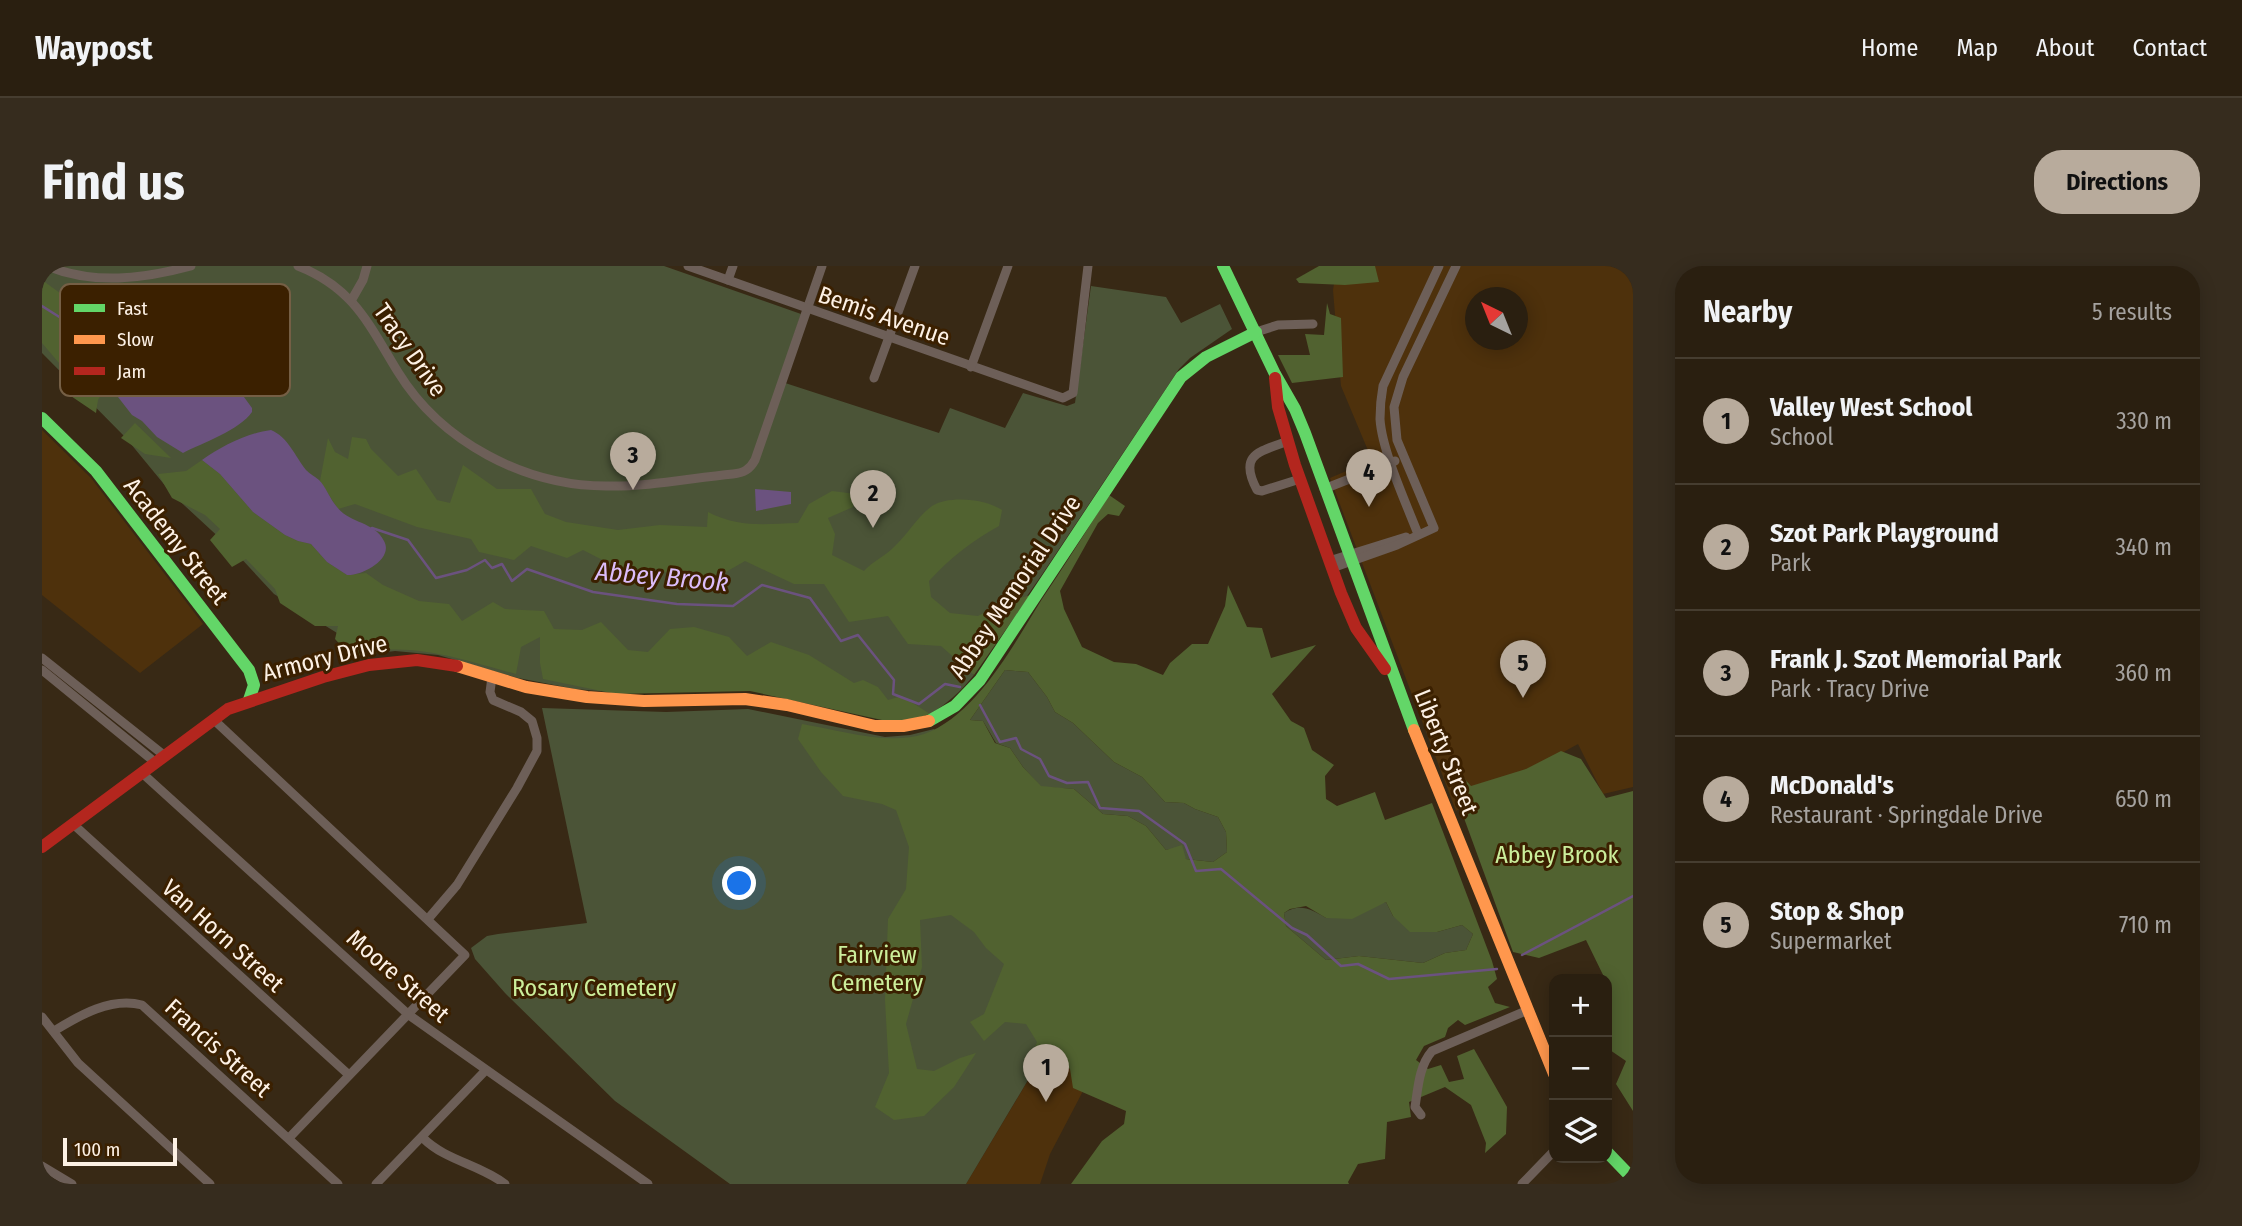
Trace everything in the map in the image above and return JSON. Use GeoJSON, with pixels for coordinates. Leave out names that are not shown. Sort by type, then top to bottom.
{"type":"FeatureCollection","features":[{"type":"Feature","properties":{"kind":"main road"},"geometry":{"type":"LineString","coordinates":[[1223,266],[1275,374]]}},
{"type":"Feature","properties":{"kind":"main road","name":"Abbey Memorial Drive"},"geometry":{"type":"LineString","coordinates":[[492,677],[542,690],[601,699],[743,699],[772,702],[880,727],[908,727],[928,722],[960,704],[980,680],[1181,377],[1206,357],[1256,332]]}},
{"type":"Feature","properties":{"kind":"main road","name":"Liberty Street"},"geometry":{"type":"LineString","coordinates":[[1275,374],[1305,433],[1394,679],[1549,1062]]}},
{"type":"Feature","properties":{"kind":"main road","name":"Liberty Street"},"geometry":{"type":"LineString","coordinates":[[1275,374],[1282,421],[1331,564],[1356,628],[1366,645],[1394,679]]}},
{"type":"Feature","properties":{"kind":"main road","name":"Academy Street"},"geometry":{"type":"LineString","coordinates":[[42,418],[96,471],[249,670],[255,680],[249,700]]}},
{"type":"Feature","properties":{"kind":"main road","name":"Armory Drive"},"geometry":{"type":"LineString","coordinates":[[42,847],[228,709],[249,700],[338,672],[389,661],[434,661],[492,677]]}},
{"type":"Feature","properties":{"kind":"main road"},"geometry":{"type":"LineString","coordinates":[[1612,1157],[1633,1178]]}},
{"type":"Feature","properties":{"kind":"street"},"geometry":{"type":"LineString","coordinates":[[47,266],[74,275],[105,279],[142,277],[191,266]]}},
{"type":"Feature","properties":{"kind":"street","name":"Tracy Drive"},"geometry":{"type":"LineString","coordinates":[[298,266],[332,285],[351,300],[372,327],[410,389],[444,426],[471,445],[503,463],[535,475],[567,483],[624,486],[744,472],[750,467],[755,460],[822,266]]}},
{"type":"Feature","properties":{"kind":"street"},"geometry":{"type":"LineString","coordinates":[[351,300],[368,266]]}},
{"type":"Feature","properties":{"kind":"street","name":"Bemis Avenue"},"geometry":{"type":"LineString","coordinates":[[688,266],[1059,398],[1073,393],[1088,266]]}},
{"type":"Feature","properties":{"kind":"street"},"geometry":{"type":"LineString","coordinates":[[728,280],[733,266]]}},
{"type":"Feature","properties":{"kind":"street"},"geometry":{"type":"LineString","coordinates":[[874,378],[915,266]]}},
{"type":"Feature","properties":{"kind":"street"},"geometry":{"type":"LineString","coordinates":[[971,367],[1008,266]]}},
{"type":"Feature","properties":{"kind":"street"},"geometry":{"type":"LineString","coordinates":[[1418,534],[1391,462],[1380,420],[1383,386],[1439,266]]}},
{"type":"Feature","properties":{"kind":"street"},"geometry":{"type":"LineString","coordinates":[[1331,564],[1397,545],[1434,528],[1403,457],[1394,422],[1397,393],[1456,266]]}},
{"type":"Feature","properties":{"kind":"street"},"geometry":{"type":"LineString","coordinates":[[1256,332],[1278,326],[1313,324]]}},
{"type":"Feature","properties":{"kind":"street"},"geometry":{"type":"LineString","coordinates":[[1288,441],[1257,453],[1250,460],[1248,470],[1257,490],[1260,491],[1300,479]]}},
{"type":"Feature","properties":{"kind":"street"},"geometry":{"type":"LineString","coordinates":[[1324,489],[1403,457]]}},
{"type":"Feature","properties":{"kind":"street"},"geometry":{"type":"LineString","coordinates":[[42,658],[161,759]]}},
{"type":"Feature","properties":{"kind":"street"},"geometry":{"type":"LineString","coordinates":[[42,670],[161,759]]}},
{"type":"Feature","properties":{"kind":"street"},"geometry":{"type":"LineString","coordinates":[[428,919],[457,885],[537,751],[537,737],[532,721],[521,712],[493,700],[490,692],[492,677]]}},
{"type":"Feature","properties":{"kind":"street"},"geometry":{"type":"LineString","coordinates":[[214,720],[464,955],[289,1138]]}},
{"type":"Feature","properties":{"kind":"street","name":"Moore Street"},"geometry":{"type":"LineString","coordinates":[[142,773],[409,1015],[648,1184]]}},
{"type":"Feature","properties":{"kind":"street","name":"Van Horn Street"},"geometry":{"type":"LineString","coordinates":[[73,824],[349,1075]]}},
{"type":"Feature","properties":{"kind":"street","name":"Francis Street"},"geometry":{"type":"LineString","coordinates":[[54,1031],[83,1014],[121,1003],[142,1005],[338,1184]]}},
{"type":"Feature","properties":{"kind":"street"},"geometry":{"type":"LineString","coordinates":[[1421,1115],[1415,1107],[1420,1077],[1425,1059],[1432,1051],[1528,1010]]}},
{"type":"Feature","properties":{"kind":"street"},"geometry":{"type":"LineString","coordinates":[[42,1017],[78,1063],[210,1184]]}},
{"type":"Feature","properties":{"kind":"street"},"geometry":{"type":"LineString","coordinates":[[376,1184],[485,1071]]}},
{"type":"Feature","properties":{"kind":"street"},"geometry":{"type":"LineString","coordinates":[[423,1138],[443,1154],[485,1171],[505,1184]]}},
{"type":"Feature","properties":{"kind":"street"},"geometry":{"type":"LineString","coordinates":[[1525,1183],[1549,1157]]}},
{"type":"Feature","properties":{"kind":"street"},"geometry":{"type":"LineString","coordinates":[[42,1166],[72,1184]]}},
{"type":"Feature","properties":{"kind":"shaded area"},"geometry":{"type":"Polygon","coordinates":[[[1337,266],[1633,266],[1633,787],[1603,794],[1578,744],[1456,811],[1330,478],[1372,460],[1341,386],[1333,290],[1337,266]]]}},
{"type":"Feature","properties":{"kind":"shaded area"},"geometry":{"type":"Polygon","coordinates":[[[243,396],[252,412],[239,425],[183,453],[157,437],[142,421],[132,415],[118,397],[243,396]]]}},
{"type":"Feature","properties":{"kind":"shaded area"},"geometry":{"type":"Polygon","coordinates":[[[42,430],[91,478],[203,624],[140,673],[42,595],[42,430]]]}},
{"type":"Feature","properties":{"kind":"shaded area"},"geometry":{"type":"Polygon","coordinates":[[[271,430],[287,442],[306,470],[319,480],[342,513],[380,534],[386,548],[385,554],[375,565],[361,573],[347,575],[327,562],[311,544],[285,535],[253,512],[220,474],[202,460],[235,441],[271,430]]]}},
{"type":"Feature","properties":{"kind":"shaded area"},"geometry":{"type":"Polygon","coordinates":[[[755,489],[791,492],[791,504],[756,511],[755,489]]]}},
{"type":"Feature","properties":{"kind":"shaded area"},"geometry":{"type":"Polygon","coordinates":[[[1063,1022],[1104,1051],[1050,1154],[1040,1184],[966,1184],[1063,1022]]]}},
{"type":"Feature","properties":{"kind":"green space"},"geometry":{"type":"Polygon","coordinates":[[[42,266],[664,266],[801,314],[779,381],[939,433],[950,408],[1005,428],[1023,393],[1067,406],[1075,403],[1091,286],[1166,297],[1181,323],[1220,304],[1232,329],[1190,358],[1179,369],[974,675],[953,697],[930,714],[749,689],[621,693],[575,689],[518,678],[438,655],[395,651],[371,654],[274,594],[237,554],[172,494],[126,438],[84,396],[290,396],[290,284],[60,284],[60,371],[42,353],[42,266]]]}},
{"type":"Feature","properties":{"kind":"green space"},"geometry":{"type":"Polygon","coordinates":[[[1319,266],[1375,266],[1379,282],[1345,285],[1299,283],[1296,279],[1319,266]]]}},
{"type":"Feature","properties":{"kind":"green space"},"geometry":{"type":"Polygon","coordinates":[[[42,280],[60,293],[60,372],[59,363],[42,343],[42,280]]]}},
{"type":"Feature","properties":{"kind":"green space"},"geometry":{"type":"Polygon","coordinates":[[[1327,303],[1330,314],[1341,318],[1343,377],[1292,383],[1278,355],[1310,355],[1305,334],[1324,335],[1327,303]]]}},
{"type":"Feature","properties":{"kind":"green space"},"geometry":{"type":"Polygon","coordinates":[[[71,396],[100,396],[96,413],[71,396]]]}},
{"type":"Feature","properties":{"kind":"green space"},"geometry":{"type":"Polygon","coordinates":[[[135,423],[171,458],[145,454],[121,438],[135,423]]]}},
{"type":"Feature","properties":{"kind":"green space"},"geometry":{"type":"Polygon","coordinates":[[[352,437],[366,439],[371,449],[398,476],[416,469],[437,500],[450,503],[463,465],[497,489],[531,489],[545,514],[566,522],[618,530],[660,525],[707,527],[708,512],[741,523],[798,523],[809,504],[832,491],[856,494],[853,507],[828,518],[835,534],[832,555],[864,571],[894,547],[932,506],[948,500],[987,503],[1002,510],[999,526],[953,558],[929,581],[931,597],[950,613],[978,616],[999,605],[1030,595],[974,675],[941,646],[908,644],[888,616],[849,622],[824,584],[794,584],[745,561],[724,573],[682,581],[659,569],[626,572],[583,550],[567,558],[531,546],[514,560],[479,552],[471,539],[417,527],[355,504],[338,509],[320,481],[328,438],[335,452],[348,459],[352,437]]]}},
{"type":"Feature","properties":{"kind":"green space"},"geometry":{"type":"Polygon","coordinates":[[[202,460],[220,474],[253,512],[285,535],[311,544],[327,562],[347,575],[366,573],[383,585],[419,601],[449,604],[462,621],[493,602],[505,609],[544,611],[554,629],[582,630],[601,622],[628,650],[648,652],[670,629],[694,627],[729,637],[747,656],[771,642],[809,655],[854,683],[863,680],[878,687],[888,700],[902,696],[930,714],[891,722],[750,691],[616,694],[543,679],[540,637],[521,647],[516,674],[446,655],[410,650],[374,651],[353,658],[335,639],[338,626],[315,626],[280,603],[275,589],[246,559],[232,567],[210,540],[220,529],[205,515],[172,498],[158,474],[186,471],[202,460]]]}},
{"type":"Feature","properties":{"kind":"green space"},"geometry":{"type":"Polygon","coordinates":[[[1109,495],[1125,506],[1119,516],[1108,514],[1098,523],[1060,591],[1064,609],[1082,647],[1114,662],[1136,664],[1163,675],[1170,663],[1192,644],[1208,644],[1225,606],[1228,585],[1247,627],[1262,628],[1271,658],[1316,645],[1272,694],[1291,721],[1304,728],[1312,750],[1334,765],[1325,776],[1326,799],[1337,806],[1375,792],[1385,820],[1432,803],[1492,961],[1497,979],[1488,987],[1495,1003],[1510,1007],[1465,1025],[1458,1020],[1448,1028],[1445,1037],[1424,1046],[1416,1060],[1428,1069],[1441,1065],[1449,1082],[1464,1079],[1457,1056],[1474,1049],[1507,1107],[1506,1134],[1485,1153],[1486,1143],[1471,1105],[1445,1087],[1409,1102],[1411,1117],[1387,1122],[1385,1159],[1358,1164],[1349,1184],[1071,1184],[1102,1141],[1124,1124],[1126,1111],[1073,1088],[1070,1069],[1060,1060],[1026,1069],[1037,1042],[1026,1024],[1005,1022],[984,1041],[970,1022],[984,1014],[1004,964],[986,948],[974,932],[951,915],[920,920],[922,967],[906,1024],[917,1069],[934,1071],[976,1053],[954,1087],[924,1116],[894,1120],[875,1107],[889,1073],[885,1000],[888,919],[906,889],[909,847],[896,810],[882,804],[843,796],[821,772],[798,739],[802,724],[879,738],[910,737],[943,725],[960,712],[992,677],[1109,495]],[[1005,670],[970,720],[983,721],[995,743],[1010,748],[1041,786],[1074,789],[1103,814],[1128,816],[1146,826],[1166,850],[1182,845],[1186,859],[1213,862],[1227,852],[1226,832],[1218,817],[1184,803],[1165,802],[1142,777],[1114,762],[1073,723],[1055,712],[1028,672],[1005,670]],[[1386,902],[1352,919],[1326,918],[1306,906],[1290,909],[1284,913],[1286,926],[1326,960],[1359,956],[1423,963],[1445,953],[1466,950],[1473,934],[1462,925],[1437,932],[1410,932],[1393,916],[1386,902]]]}},
{"type":"Feature","properties":{"kind":"green space"},"geometry":{"type":"Polygon","coordinates":[[[1005,670],[1028,672],[1055,712],[1073,723],[1114,762],[1142,777],[1165,802],[1184,803],[1218,817],[1226,832],[1227,852],[1213,862],[1186,859],[1177,848],[1166,850],[1146,826],[1128,816],[1103,814],[1074,789],[1041,787],[1010,748],[996,743],[983,721],[970,720],[1005,670]]]}},
{"type":"Feature","properties":{"kind":"green space","name":"Fairview Cemetery"},"geometry":{"type":"Polygon","coordinates":[[[542,708],[666,712],[748,709],[885,737],[934,729],[1090,976],[966,1184],[730,1184],[615,1101],[505,993],[475,959],[471,948],[487,936],[587,923],[542,708]]]}},
{"type":"Feature","properties":{"kind":"green space","name":"Abbey Brook"},"geometry":{"type":"Polygon","coordinates":[[[1561,751],[1581,759],[1606,798],[1633,791],[1633,1111],[1616,1084],[1626,1061],[1612,1051],[1612,974],[1603,974],[1586,940],[1539,958],[1513,952],[1446,769],[1463,777],[1471,786],[1526,769],[1561,751]]]}},
{"type":"Feature","properties":{"kind":"green space"},"geometry":{"type":"Polygon","coordinates":[[[1386,902],[1393,916],[1437,932],[1462,925],[1473,934],[1466,950],[1445,953],[1423,963],[1359,956],[1326,960],[1286,926],[1284,913],[1295,908],[1310,910],[1326,918],[1386,902]]]}},
{"type":"Feature","properties":{"kind":"waterway","name":"Abbey Brook"},"geometry":{"type":"LineString","coordinates":[[42,306],[60,317]]}},
{"type":"Feature","properties":{"kind":"waterway","name":"Abbey Brook"},"geometry":{"type":"LineString","coordinates":[[372,528],[408,540],[436,578],[467,570],[485,560],[492,568],[502,564],[512,581],[527,569],[593,592],[677,604],[733,606],[762,585],[810,598],[841,641],[858,635],[894,680],[893,694],[919,704],[945,684],[960,687]]}},
{"type":"Feature","properties":{"kind":"waterway","name":"Abbey Brook"},"geometry":{"type":"LineString","coordinates":[[980,705],[1000,742],[1016,738],[1021,749],[1040,759],[1049,776],[1067,783],[1088,782],[1100,808],[1139,811],[1185,844],[1196,871],[1221,869],[1292,928],[1307,935],[1341,966],[1358,964],[1389,979],[1497,969]]}},
{"type":"Feature","properties":{"kind":"waterway","name":"Abbey Brook"},"geometry":{"type":"LineString","coordinates":[[1522,955],[1633,896]]}},
{"type":"Feature","properties":{"kind":"traffic: fast"},"geometry":{"type":"LineString","coordinates":[[1223,266],[1305,433],[1414,730]]}},
{"type":"Feature","properties":{"kind":"traffic: fast"},"geometry":{"type":"LineString","coordinates":[[929,721],[955,706],[980,680],[1181,377],[1206,357],[1256,332]]}},
{"type":"Feature","properties":{"kind":"traffic: fast"},"geometry":{"type":"LineString","coordinates":[[42,418],[96,471],[249,670],[254,685],[249,700]]}},
{"type":"Feature","properties":{"kind":"traffic: fast"},"geometry":{"type":"LineString","coordinates":[[1612,1157],[1633,1179]]}},
{"type":"Feature","properties":{"kind":"traffic: slow"},"geometry":{"type":"LineString","coordinates":[[457,666],[526,687],[587,697],[644,701],[745,699],[787,705],[875,726],[903,726],[929,721]]}},
{"type":"Feature","properties":{"kind":"traffic: slow"},"geometry":{"type":"LineString","coordinates":[[1414,730],[1549,1062]]}},
{"type":"Feature","properties":{"kind":"traffic: jam"},"geometry":{"type":"LineString","coordinates":[[1275,378],[1278,407],[1295,465],[1341,593],[1356,628],[1385,669]]}},
{"type":"Feature","properties":{"kind":"traffic: jam"},"geometry":{"type":"LineString","coordinates":[[42,847],[228,709],[323,677],[369,665],[417,660],[457,666]]}},
{"type":"Feature","properties":{"kind":"place","name":"Frank J. Szot Memorial Park"},"geometry":{"type":"Point","coordinates":[633,490]}},
{"type":"Feature","properties":{"kind":"place","name":"McDonald's"},"geometry":{"type":"Point","coordinates":[1369,507]}},
{"type":"Feature","properties":{"kind":"place","name":"Szot Park Playground"},"geometry":{"type":"Point","coordinates":[873,528]}},
{"type":"Feature","properties":{"kind":"place","name":"Stop & Shop"},"geometry":{"type":"Point","coordinates":[1523,698]}},
{"type":"Feature","properties":{"kind":"place","name":"Valley West School"},"geometry":{"type":"Point","coordinates":[1046,1102]}},
{"type":"Feature","properties":{"kind":"park label","name":"Rosary Cemetery"},"geometry":{"type":"Point","coordinates":[594,988]}}]}
